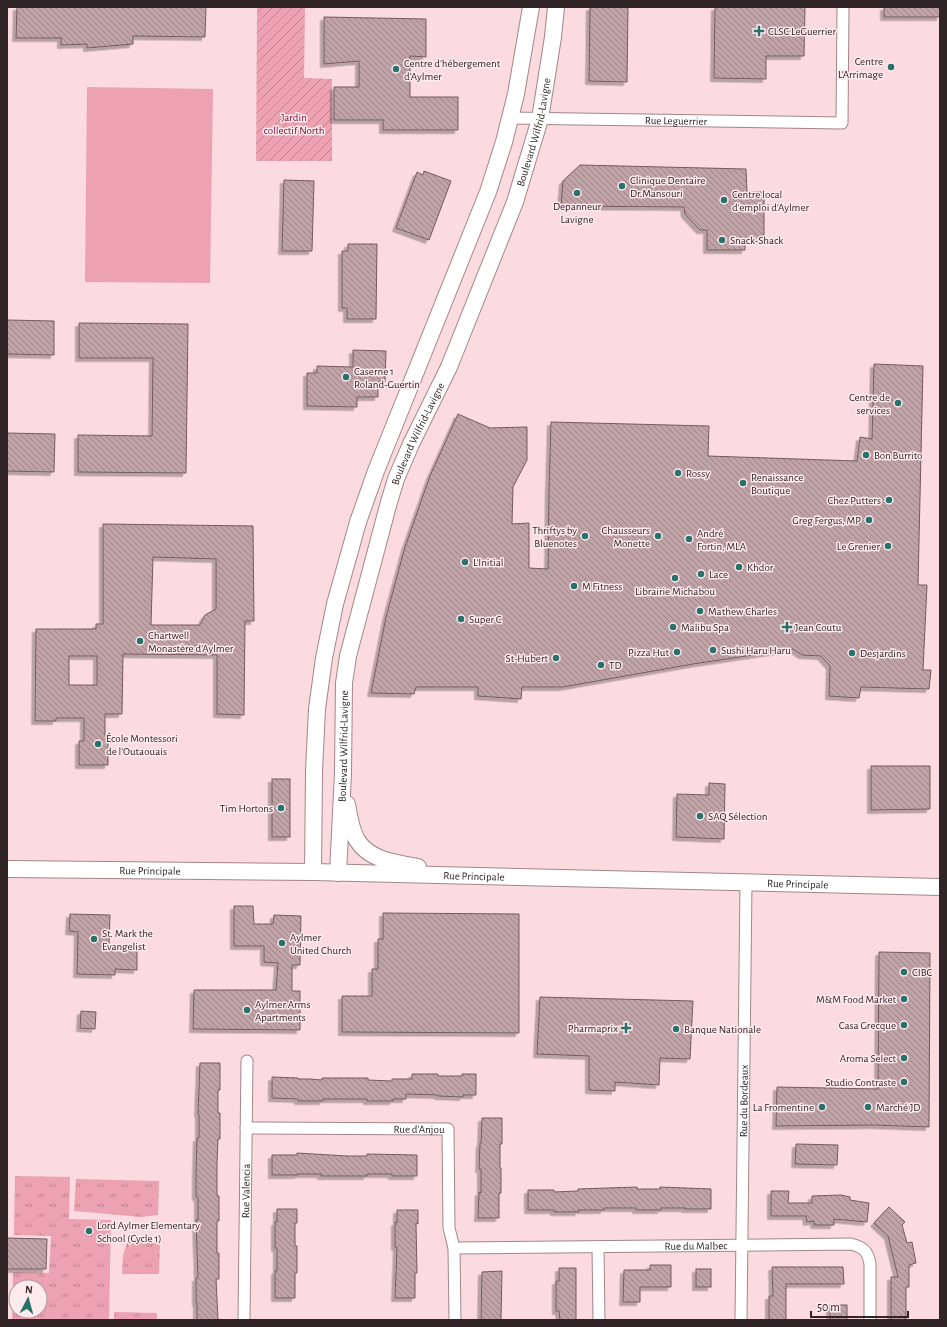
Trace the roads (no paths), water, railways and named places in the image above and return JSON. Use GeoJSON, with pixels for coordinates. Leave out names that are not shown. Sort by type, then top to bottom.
{"type":"FeatureCollection","features":[{"type":"Feature","properties":{"kind":"main road","name":"Boulevard Wilfrid-Lavigne"},"geometry":{"type":"LineString","coordinates":[[313,872],[314,771],[317,709],[324,658],[344,570],[358,522],[376,470],[488,192],[510,118],[531,7]]}},
{"type":"Feature","properties":{"kind":"main road","name":"Boulevard Wilfrid-Lavigne"},"geometry":{"type":"LineString","coordinates":[[338,873],[343,773],[344,690],[348,656],[396,479],[411,444],[449,367],[522,182],[540,119],[553,37],[556,7]]}},
{"type":"Feature","properties":{"kind":"main road"},"geometry":{"type":"LineString","coordinates":[[343,773],[346,802],[351,822],[354,833],[362,847],[376,857],[460,876]]}},
{"type":"Feature","properties":{"kind":"main road","name":"Rue Principale"},"geometry":{"type":"LineString","coordinates":[[7,869],[313,872],[940,887]]}},
{"type":"Feature","properties":{"kind":"street","name":"Rue Leguerrier"},"geometry":{"type":"LineString","coordinates":[[510,118],[842,123],[843,7]]}},
{"type":"Feature","properties":{"kind":"street","name":"Rue du Bordeaux"},"geometry":{"type":"LineString","coordinates":[[741,1320],[746,882]]}},
{"type":"Feature","properties":{"kind":"street","name":"Rue Valencia"},"geometry":{"type":"LineString","coordinates":[[244,1320],[248,1061]]}},
{"type":"Feature","properties":{"kind":"street","name":"Rue d'Anjou"},"geometry":{"type":"LineString","coordinates":[[246,1128],[448,1129],[449,1228],[454,1248],[455,1320]]}},
{"type":"Feature","properties":{"kind":"street","name":"Rue du Malbec"},"geometry":{"type":"LineString","coordinates":[[454,1248],[851,1244],[859,1246],[865,1250],[869,1256],[870,1320]]}},
{"type":"Feature","properties":{"kind":"street"},"geometry":{"type":"LineString","coordinates":[[598,1247],[599,1320]]}},
{"type":"Feature","properties":{"kind":"place","name":"CLSC LeGuerrier"},"geometry":{"type":"Point","coordinates":[759,31]}},
{"type":"Feature","properties":{"kind":"place","name":"Centre L'Arrimage"},"geometry":{"type":"Point","coordinates":[891,67]}},
{"type":"Feature","properties":{"kind":"place","name":"Centre d’hébergement d’Aylmer"},"geometry":{"type":"Point","coordinates":[396,69]}},
{"type":"Feature","properties":{"kind":"place","name":"Clinique Dentaire Dr.Mansouri"},"geometry":{"type":"Point","coordinates":[622,186]}},
{"type":"Feature","properties":{"kind":"place","name":"Depanneur Lavigne"},"geometry":{"type":"Point","coordinates":[577,193]}},
{"type":"Feature","properties":{"kind":"place","name":"Centre local d'emploi d'Aylmer"},"geometry":{"type":"Point","coordinates":[724,200]}},
{"type":"Feature","properties":{"kind":"place","name":"Snack-Shack"},"geometry":{"type":"Point","coordinates":[722,240]}},
{"type":"Feature","properties":{"kind":"place","name":"Caserne 1 Roland-Guertin"},"geometry":{"type":"Point","coordinates":[346,377]}},
{"type":"Feature","properties":{"kind":"place","name":"Centre de services"},"geometry":{"type":"Point","coordinates":[898,403]}},
{"type":"Feature","properties":{"kind":"place","name":"Bon Burrito"},"geometry":{"type":"Point","coordinates":[866,455]}},
{"type":"Feature","properties":{"kind":"place","name":"Rossy"},"geometry":{"type":"Point","coordinates":[678,473]}},
{"type":"Feature","properties":{"kind":"place","name":"Renaissance Boutique"},"geometry":{"type":"Point","coordinates":[743,483]}},
{"type":"Feature","properties":{"kind":"place","name":"Chez Putters"},"geometry":{"type":"Point","coordinates":[889,500]}},
{"type":"Feature","properties":{"kind":"place","name":"Greg Fergus, MP"},"geometry":{"type":"Point","coordinates":[869,520]}},
{"type":"Feature","properties":{"kind":"place","name":"Thriftys by Bluenotes"},"geometry":{"type":"Point","coordinates":[585,536]}},
{"type":"Feature","properties":{"kind":"place","name":"Chausseurs Monette"},"geometry":{"type":"Point","coordinates":[658,536]}},
{"type":"Feature","properties":{"kind":"place","name":"André Fortin, MLA"},"geometry":{"type":"Point","coordinates":[689,539]}},
{"type":"Feature","properties":{"kind":"place","name":"Le Grenier"},"geometry":{"type":"Point","coordinates":[888,546]}},
{"type":"Feature","properties":{"kind":"place","name":"L'Initial"},"geometry":{"type":"Point","coordinates":[465,562]}},
{"type":"Feature","properties":{"kind":"place","name":"Khdor"},"geometry":{"type":"Point","coordinates":[739,567]}},
{"type":"Feature","properties":{"kind":"place","name":"Lace"},"geometry":{"type":"Point","coordinates":[701,574]}},
{"type":"Feature","properties":{"kind":"place","name":"Librairie Michabou"},"geometry":{"type":"Point","coordinates":[675,578]}},
{"type":"Feature","properties":{"kind":"place","name":"M Fitness"},"geometry":{"type":"Point","coordinates":[574,586]}},
{"type":"Feature","properties":{"kind":"place","name":"Mathew Charles"},"geometry":{"type":"Point","coordinates":[700,611]}},
{"type":"Feature","properties":{"kind":"place","name":"Super C"},"geometry":{"type":"Point","coordinates":[461,619]}},
{"type":"Feature","properties":{"kind":"place","name":"Malibu Spa"},"geometry":{"type":"Point","coordinates":[673,627]}},
{"type":"Feature","properties":{"kind":"place","name":"Jean Coutu"},"geometry":{"type":"Point","coordinates":[787,627]}},
{"type":"Feature","properties":{"kind":"place","name":"Chartwell Monastère d'Aylmer"},"geometry":{"type":"Point","coordinates":[140,641]}},
{"type":"Feature","properties":{"kind":"place","name":"Sushi Haru Haru"},"geometry":{"type":"Point","coordinates":[713,650]}},
{"type":"Feature","properties":{"kind":"place","name":"Pizza Hut"},"geometry":{"type":"Point","coordinates":[677,652]}},
{"type":"Feature","properties":{"kind":"place","name":"Desjardins"},"geometry":{"type":"Point","coordinates":[852,653]}},
{"type":"Feature","properties":{"kind":"place","name":"St-Hubert"},"geometry":{"type":"Point","coordinates":[556,658]}},
{"type":"Feature","properties":{"kind":"place","name":"TD"},"geometry":{"type":"Point","coordinates":[601,665]}},
{"type":"Feature","properties":{"kind":"place","name":"École Montessori de l'Outaouais"},"geometry":{"type":"Point","coordinates":[98,744]}},
{"type":"Feature","properties":{"kind":"place","name":"Tim Hortons"},"geometry":{"type":"Point","coordinates":[281,808]}},
{"type":"Feature","properties":{"kind":"place","name":"SAQ Sélection"},"geometry":{"type":"Point","coordinates":[700,816]}},
{"type":"Feature","properties":{"kind":"place","name":"St. Mark the Evangelist"},"geometry":{"type":"Point","coordinates":[94,939]}},
{"type":"Feature","properties":{"kind":"place","name":"Aylmer United Church"},"geometry":{"type":"Point","coordinates":[282,943]}},
{"type":"Feature","properties":{"kind":"place","name":"CIBC"},"geometry":{"type":"Point","coordinates":[904,972]}},
{"type":"Feature","properties":{"kind":"place","name":"M&M Food Market"},"geometry":{"type":"Point","coordinates":[904,999]}},
{"type":"Feature","properties":{"kind":"place","name":"Aylmer Arms Apartments"},"geometry":{"type":"Point","coordinates":[247,1010]}},
{"type":"Feature","properties":{"kind":"place","name":"Casa Grecque"},"geometry":{"type":"Point","coordinates":[904,1025]}},
{"type":"Feature","properties":{"kind":"place","name":"Pharmaprix"},"geometry":{"type":"Point","coordinates":[626,1028]}},
{"type":"Feature","properties":{"kind":"place","name":"Banque Nationale"},"geometry":{"type":"Point","coordinates":[676,1029]}},
{"type":"Feature","properties":{"kind":"place","name":"Aroma Select"},"geometry":{"type":"Point","coordinates":[904,1058]}},
{"type":"Feature","properties":{"kind":"place","name":"Studio Contraste"},"geometry":{"type":"Point","coordinates":[904,1082]}},
{"type":"Feature","properties":{"kind":"place","name":"La Fromentine"},"geometry":{"type":"Point","coordinates":[822,1107]}},
{"type":"Feature","properties":{"kind":"place","name":"Marché JD"},"geometry":{"type":"Point","coordinates":[868,1107]}},
{"type":"Feature","properties":{"kind":"place","name":"Lord Aylmer Elementary School (Cycle 1)"},"geometry":{"type":"Point","coordinates":[89,1231]}},
{"type":"Feature","properties":{"kind":"park label","name":"Jardin collectif North"},"geometry":{"type":"Point","coordinates":[294,123]}}]}
